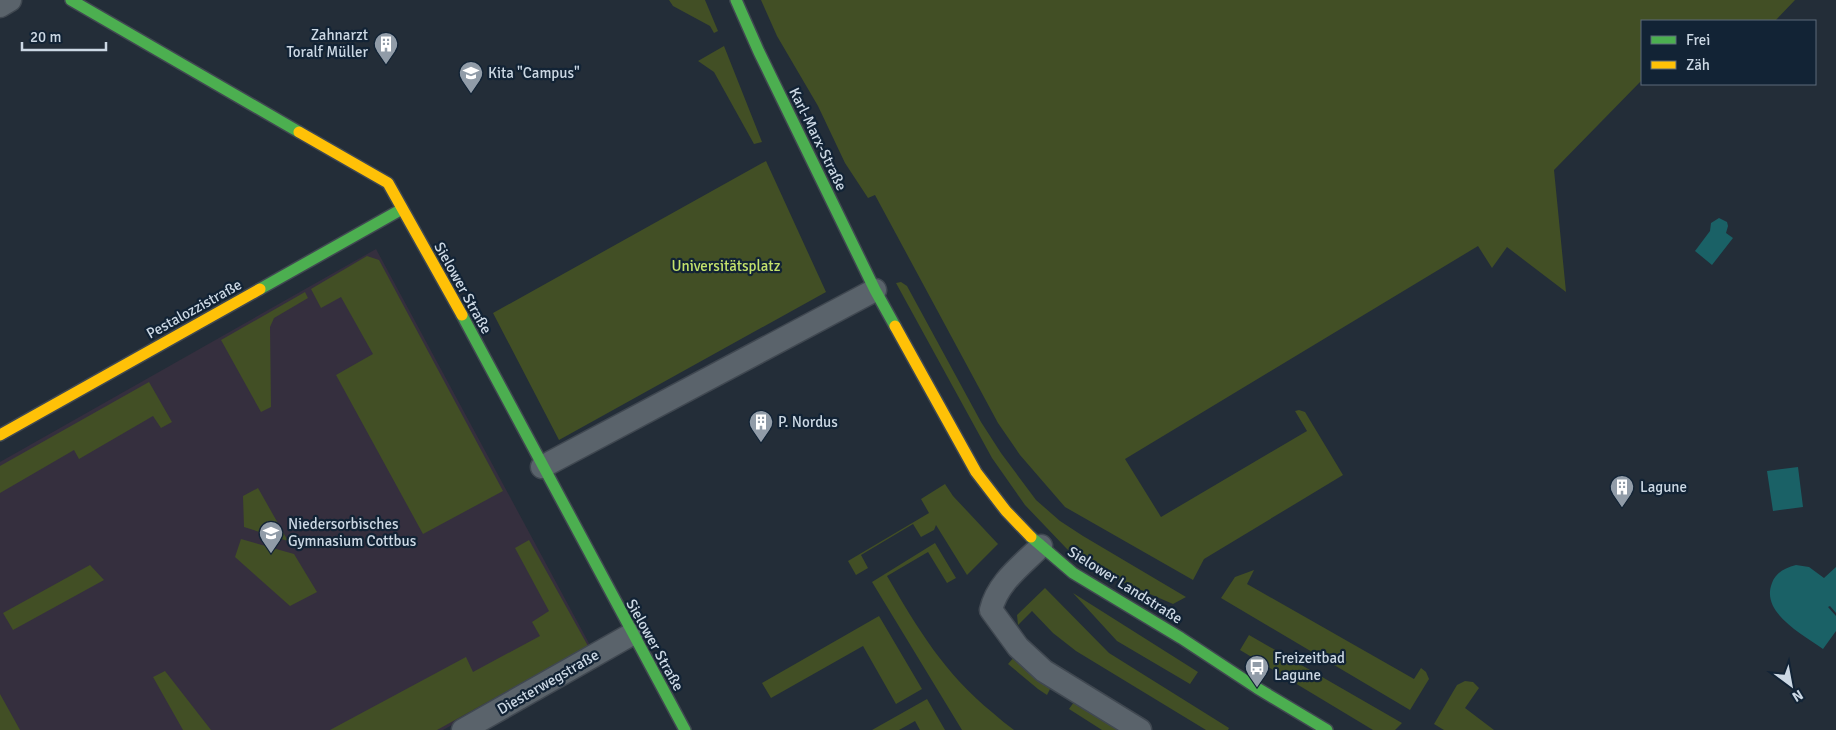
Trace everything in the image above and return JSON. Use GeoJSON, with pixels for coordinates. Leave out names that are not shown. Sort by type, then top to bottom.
{"type":"FeatureCollection","features":[{"type":"Feature","properties":{"kind":"street"},"geometry":{"type":"LineString","coordinates":[[0,6],[10,0]]}},
{"type":"Feature","properties":{"kind":"street","name":"Sielower Straße"},"geometry":{"type":"LineString","coordinates":[[71,0],[388,184],[468,326],[542,467],[685,730]]}},
{"type":"Feature","properties":{"kind":"street","name":"Karl-Marx-Straße"},"geometry":{"type":"LineString","coordinates":[[736,0],[759,52],[875,290]]}},
{"type":"Feature","properties":{"kind":"street","name":"Pestalozzistraße"},"geometry":{"type":"LineString","coordinates":[[0,435],[402,209]]}},
{"type":"Feature","properties":{"kind":"street"},"geometry":{"type":"LineString","coordinates":[[542,467],[875,290]]}},
{"type":"Feature","properties":{"kind":"street","name":"Sielower Landstraße"},"geometry":{"type":"LineString","coordinates":[[875,290],[976,472],[1006,511],[1040,546],[1073,573],[1327,730]]}},
{"type":"Feature","properties":{"kind":"street"},"geometry":{"type":"LineString","coordinates":[[1040,546],[1003,584],[993,599],[991,610],[1018,647],[1044,671],[1140,730]]}},
{"type":"Feature","properties":{"kind":"street","name":"Diesterwegstraße"},"geometry":{"type":"LineString","coordinates":[[463,730],[632,634]]}},
{"type":"Feature","properties":{"kind":"shaded area"},"geometry":{"type":"Polygon","coordinates":[[[1719,218],[1727,222],[1726,233],[1733,238],[1712,265],[1695,251],[1710,231],[1711,223],[1719,218]]]}},
{"type":"Feature","properties":{"kind":"shaded area","name":"Niedersorbisches Gymnasium Cottbus"},"geometry":{"type":"Polygon","coordinates":[[[376,249],[591,647],[443,730],[0,730],[0,462],[376,249]]]}},
{"type":"Feature","properties":{"kind":"shaded area"},"geometry":{"type":"Polygon","coordinates":[[[1798,467],[1803,507],[1773,511],[1767,471],[1798,467]]]}},
{"type":"Feature","properties":{"kind":"shaded area"},"geometry":{"type":"Polygon","coordinates":[[[1796,565],[1809,567],[1824,578],[1836,567],[1836,613],[1830,606],[1828,607],[1836,616],[1836,631],[1823,649],[1786,622],[1772,604],[1770,594],[1774,579],[1781,571],[1796,565]]]}},
{"type":"Feature","properties":{"kind":"green space"},"geometry":{"type":"Polygon","coordinates":[[[669,0],[705,0],[718,31],[714,33],[710,26],[673,6],[669,0]]]}},
{"type":"Feature","properties":{"kind":"green space"},"geometry":{"type":"Polygon","coordinates":[[[761,0],[1795,0],[1776,20],[1641,20],[1641,81],[1554,170],[1566,292],[1507,247],[1492,268],[1478,246],[1125,459],[1161,517],[1307,431],[1295,411],[1299,410],[1305,412],[1343,475],[1204,559],[1193,580],[1065,507],[1020,455],[998,423],[875,195],[868,198],[845,163],[818,106],[777,36],[761,0]]]}},
{"type":"Feature","properties":{"kind":"green space"},"geometry":{"type":"Polygon","coordinates":[[[724,46],[762,142],[754,144],[714,72],[698,61],[724,46]]]}},
{"type":"Feature","properties":{"kind":"green space","name":"Universitätsplatz"},"geometry":{"type":"Polygon","coordinates":[[[766,161],[826,292],[559,440],[493,313],[766,161]]]}},
{"type":"Feature","properties":{"kind":"green space"},"geometry":{"type":"Polygon","coordinates":[[[367,256],[379,260],[503,491],[423,534],[336,375],[373,354],[341,297],[321,308],[311,289],[367,256]]]}},
{"type":"Feature","properties":{"kind":"green space"},"geometry":{"type":"Polygon","coordinates":[[[901,282],[907,286],[981,422],[1001,453],[1036,500],[1060,521],[1083,536],[1186,597],[1173,604],[1097,571],[1067,549],[1025,505],[992,458],[896,283],[901,282]]]}},
{"type":"Feature","properties":{"kind":"green space"},"geometry":{"type":"Polygon","coordinates":[[[305,292],[308,298],[274,318],[270,327],[271,407],[261,412],[221,340],[305,292]]]}},
{"type":"Feature","properties":{"kind":"green space"},"geometry":{"type":"Polygon","coordinates":[[[149,382],[172,422],[161,428],[153,416],[79,459],[74,450],[0,493],[0,466],[149,382]]]}},
{"type":"Feature","properties":{"kind":"green space"},"geometry":{"type":"Polygon","coordinates":[[[945,484],[953,496],[998,544],[967,575],[936,525],[934,530],[921,537],[913,524],[861,555],[868,568],[856,575],[848,561],[929,513],[921,499],[945,484]]]}},
{"type":"Feature","properties":{"kind":"green space"},"geometry":{"type":"Polygon","coordinates":[[[258,488],[288,541],[244,527],[243,496],[258,488]]]}},
{"type":"Feature","properties":{"kind":"green space"},"geometry":{"type":"Polygon","coordinates":[[[241,539],[294,554],[317,592],[290,606],[235,557],[241,539]]]}},
{"type":"Feature","properties":{"kind":"green space"},"geometry":{"type":"Polygon","coordinates":[[[529,540],[588,646],[437,730],[330,730],[466,657],[473,672],[540,636],[532,622],[549,611],[515,548],[529,540]]]}},
{"type":"Feature","properties":{"kind":"green space"},"geometry":{"type":"Polygon","coordinates":[[[935,543],[956,578],[947,583],[928,552],[887,576],[921,632],[946,666],[976,698],[1014,730],[962,730],[872,582],[935,543]]]}},
{"type":"Feature","properties":{"kind":"green space"},"geometry":{"type":"Polygon","coordinates":[[[90,565],[104,580],[13,630],[3,613],[90,565]]]}},
{"type":"Feature","properties":{"kind":"green space"},"geometry":{"type":"Polygon","coordinates":[[[1254,570],[1247,584],[1414,679],[1421,668],[1426,672],[1429,679],[1410,710],[1221,598],[1235,577],[1254,570]]]}},
{"type":"Feature","properties":{"kind":"green space"},"geometry":{"type":"Polygon","coordinates":[[[1045,588],[1109,653],[1229,728],[1228,730],[1206,730],[1076,651],[1053,633],[1032,611],[1018,625],[1017,615],[1045,588]]]}},
{"type":"Feature","properties":{"kind":"green space"},"geometry":{"type":"Polygon","coordinates":[[[1073,593],[1198,672],[1190,684],[1117,641],[1073,593]]]}},
{"type":"Feature","properties":{"kind":"green space"},"geometry":{"type":"Polygon","coordinates":[[[879,616],[922,689],[896,704],[863,646],[771,698],[762,683],[879,616]]]}},
{"type":"Feature","properties":{"kind":"green space"},"geometry":{"type":"Polygon","coordinates":[[[1249,635],[1402,723],[1395,730],[1373,730],[1240,650],[1249,635]]]}},
{"type":"Feature","properties":{"kind":"green space"},"geometry":{"type":"Polygon","coordinates":[[[1015,656],[1051,687],[1047,695],[1008,664],[1015,656]]]}},
{"type":"Feature","properties":{"kind":"green space"},"geometry":{"type":"Polygon","coordinates":[[[165,671],[211,730],[183,730],[153,677],[165,671]]]}},
{"type":"Feature","properties":{"kind":"green space"},"geometry":{"type":"Polygon","coordinates":[[[1465,681],[1473,682],[1479,688],[1465,708],[1494,730],[1444,730],[1434,724],[1457,685],[1465,681]]]}},
{"type":"Feature","properties":{"kind":"green space"},"geometry":{"type":"Polygon","coordinates":[[[0,694],[20,730],[0,730],[0,694]]]}},
{"type":"Feature","properties":{"kind":"green space"},"geometry":{"type":"Polygon","coordinates":[[[927,699],[945,730],[920,730],[915,721],[899,730],[872,730],[927,699]]]}},
{"type":"Feature","properties":{"kind":"green space"},"geometry":{"type":"Polygon","coordinates":[[[1074,702],[1120,730],[1102,730],[1069,709],[1074,702]]]}},
{"type":"Feature","properties":{"kind":"traffic: fast"},"geometry":{"type":"LineString","coordinates":[[71,0],[299,132]]}},
{"type":"Feature","properties":{"kind":"traffic: fast"},"geometry":{"type":"LineString","coordinates":[[736,0],[759,52],[875,290],[895,326]]}},
{"type":"Feature","properties":{"kind":"traffic: fast"},"geometry":{"type":"LineString","coordinates":[[260,289],[402,209]]}},
{"type":"Feature","properties":{"kind":"traffic: fast"},"geometry":{"type":"LineString","coordinates":[[462,315],[685,730]]}},
{"type":"Feature","properties":{"kind":"traffic: fast"},"geometry":{"type":"LineString","coordinates":[[1031,537],[1073,573],[1327,730]]}},
{"type":"Feature","properties":{"kind":"traffic: slow"},"geometry":{"type":"LineString","coordinates":[[299,132],[388,183],[462,315]]}},
{"type":"Feature","properties":{"kind":"traffic: slow"},"geometry":{"type":"LineString","coordinates":[[0,435],[260,289]]}},
{"type":"Feature","properties":{"kind":"traffic: slow"},"geometry":{"type":"LineString","coordinates":[[895,326],[976,472],[1006,511],[1031,537]]}},
{"type":"Feature","properties":{"kind":"place","name":"Zahnarzt Toralf Müller"},"geometry":{"type":"Point","coordinates":[386,65]}},
{"type":"Feature","properties":{"kind":"place","name":"Kita \"Campus\""},"geometry":{"type":"Point","coordinates":[471,94]}},
{"type":"Feature","properties":{"kind":"place","name":"P. Nordus"},"geometry":{"type":"Point","coordinates":[761,443]}},
{"type":"Feature","properties":{"kind":"place","name":"Lagune"},"geometry":{"type":"Point","coordinates":[1622,508]}},
{"type":"Feature","properties":{"kind":"place","name":"Niedersorbisches Gymnasium Cottbus"},"geometry":{"type":"Point","coordinates":[271,554]}},
{"type":"Feature","properties":{"kind":"place","name":"Freizeitbad Lagune"},"geometry":{"type":"Point","coordinates":[1257,688]}}]}
